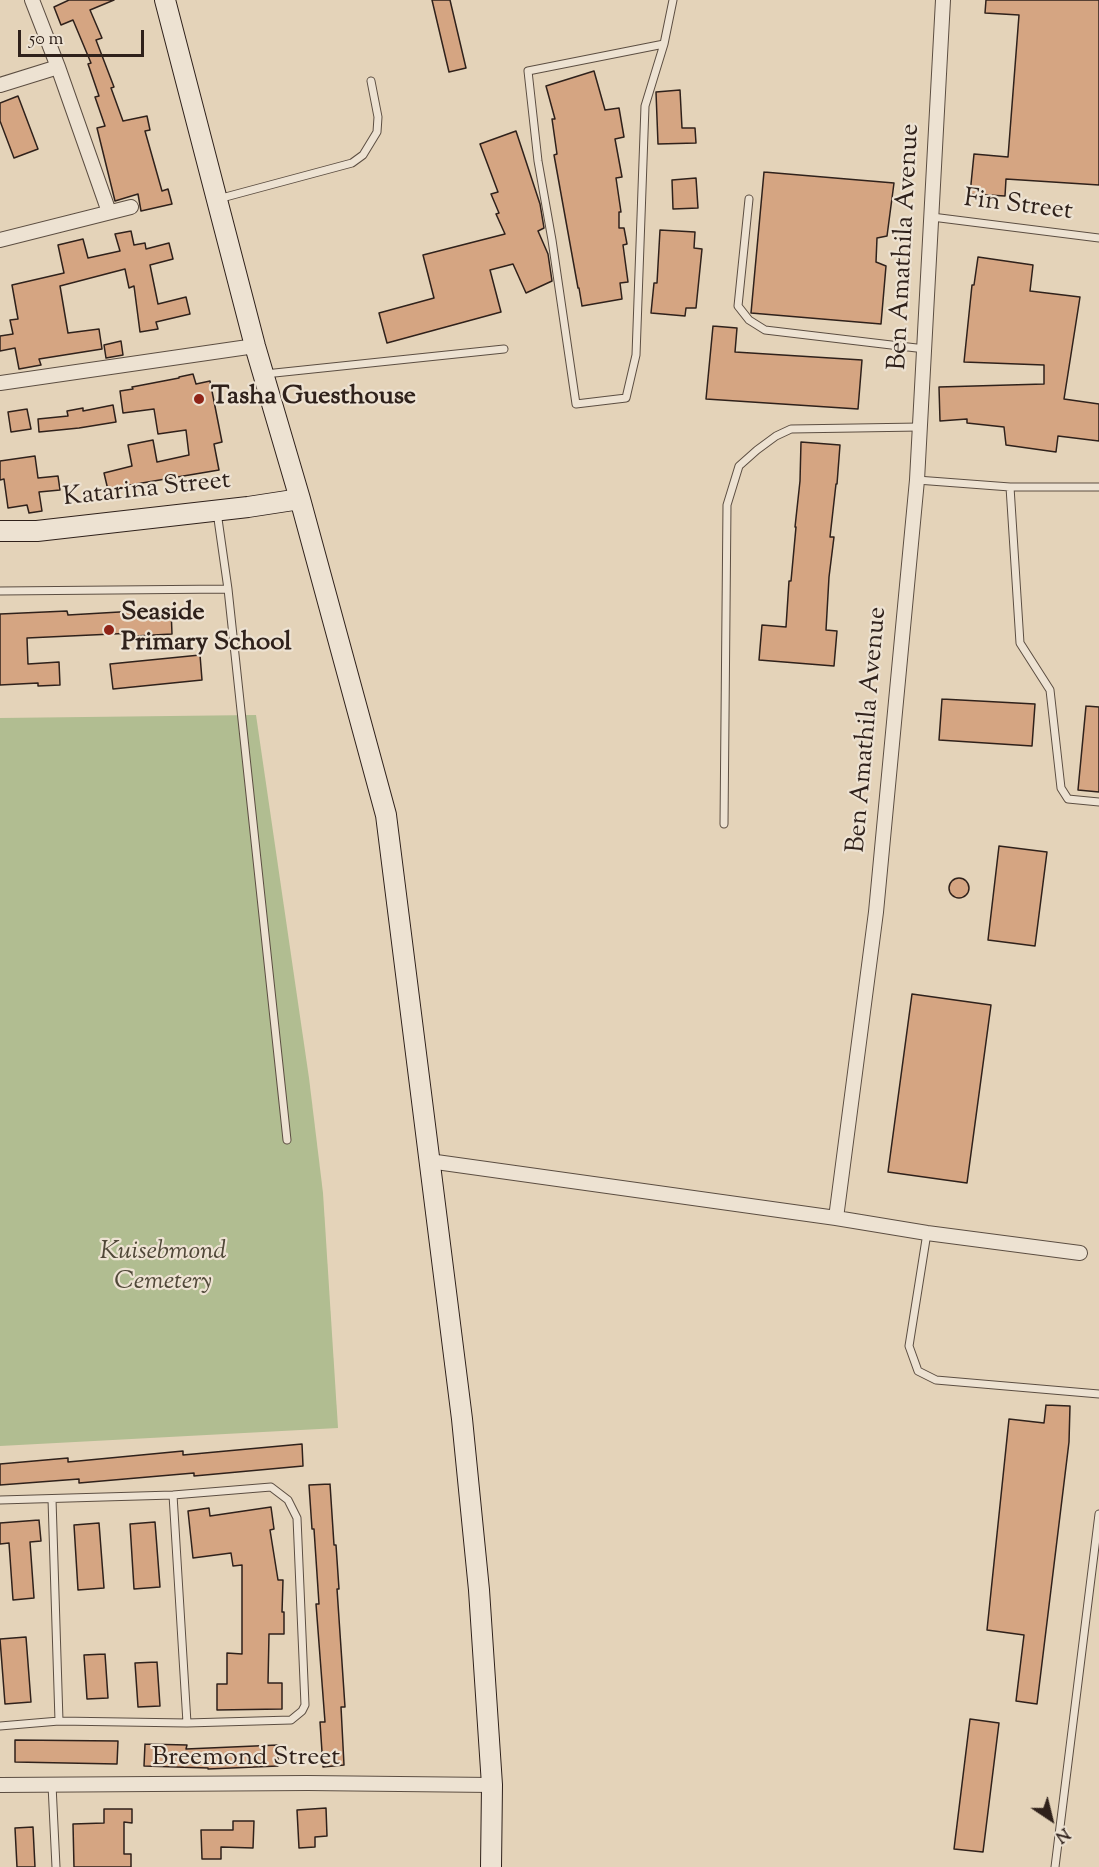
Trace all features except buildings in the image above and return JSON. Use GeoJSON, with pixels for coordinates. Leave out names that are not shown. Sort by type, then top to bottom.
{"type":"FeatureCollection","features":[{"type":"Feature","properties":{"kind":"street"},"geometry":{"type":"LineString","coordinates":[[32,0],[109,212]]}},
{"type":"Feature","properties":{"kind":"street"},"geometry":{"type":"LineString","coordinates":[[165,0],[262,374],[300,499],[386,815],[462,1419],[478,1590],[492,1785],[491,1867]]}},
{"type":"Feature","properties":{"kind":"street","name":"Ben Amathila Avenue"},"geometry":{"type":"LineString","coordinates":[[836,1218],[876,912],[917,480],[943,0]]}},
{"type":"Feature","properties":{"kind":"street"},"geometry":{"type":"LineString","coordinates":[[0,85],[58,67]]}},
{"type":"Feature","properties":{"kind":"street"},"geometry":{"type":"LineString","coordinates":[[0,240],[131,207]]}},
{"type":"Feature","properties":{"kind":"street"},"geometry":{"type":"LineString","coordinates":[[0,383],[255,346]]}},
{"type":"Feature","properties":{"kind":"street","name":"Katarina Street"},"geometry":{"type":"LineString","coordinates":[[0,531],[37,531],[300,499]]}},
{"type":"Feature","properties":{"kind":"street"},"geometry":{"type":"LineString","coordinates":[[429,1161],[1080,1253]]}},
{"type":"Feature","properties":{"kind":"street","name":"Breemond Street"},"geometry":{"type":"LineString","coordinates":[[0,1785],[307,1783],[492,1785]]}},
{"type":"Feature","properties":{"kind":"lane"},"geometry":{"type":"LineString","coordinates":[[664,44],[528,71],[538,161],[576,404],[626,398],[636,355],[645,106],[664,44],[673,0]]}},
{"type":"Feature","properties":{"kind":"lane"},"geometry":{"type":"LineString","coordinates":[[217,199],[352,163],[363,155],[377,132],[378,117],[371,81]]}},
{"type":"Feature","properties":{"kind":"lane"},"geometry":{"type":"LineString","coordinates":[[749,199],[738,306],[749,321],[765,330],[924,349]]}},
{"type":"Feature","properties":{"kind":"lane","name":"Fin Street"},"geometry":{"type":"LineString","coordinates":[[932,217],[1099,238]]}},
{"type":"Feature","properties":{"kind":"lane"},"geometry":{"type":"LineString","coordinates":[[262,374],[504,349]]}},
{"type":"Feature","properties":{"kind":"lane"},"geometry":{"type":"LineString","coordinates":[[724,824],[727,505],[739,466],[776,436],[791,429],[920,427]]}},
{"type":"Feature","properties":{"kind":"lane"},"geometry":{"type":"LineString","coordinates":[[917,480],[1010,487],[1099,487]]}},
{"type":"Feature","properties":{"kind":"lane"},"geometry":{"type":"LineString","coordinates":[[1010,487],[1020,643],[1050,690],[1061,788],[1068,799],[1099,802]]}},
{"type":"Feature","properties":{"kind":"lane"},"geometry":{"type":"LineString","coordinates":[[216,510],[228,589],[287,1140]]}},
{"type":"Feature","properties":{"kind":"lane"},"geometry":{"type":"LineString","coordinates":[[0,591],[228,589]]}},
{"type":"Feature","properties":{"kind":"lane"},"geometry":{"type":"LineString","coordinates":[[927,1233],[909,1346],[918,1371],[936,1380],[1099,1395]]}},
{"type":"Feature","properties":{"kind":"lane"},"geometry":{"type":"LineString","coordinates":[[0,1500],[173,1495],[271,1487],[288,1500],[297,1518],[305,1705],[302,1712],[291,1719],[188,1723],[58,1721],[0,1726]]}},
{"type":"Feature","properties":{"kind":"lane"},"geometry":{"type":"LineString","coordinates":[[173,1495],[188,1723]]}},
{"type":"Feature","properties":{"kind":"lane"},"geometry":{"type":"LineString","coordinates":[[52,1499],[58,1721]]}},
{"type":"Feature","properties":{"kind":"lane"},"geometry":{"type":"LineString","coordinates":[[1055,1867],[1099,1514]]}},
{"type":"Feature","properties":{"kind":"lane"},"geometry":{"type":"LineString","coordinates":[[51,1785],[56,1867]]}},
{"type":"Feature","properties":{"kind":"green space","name":"Kuisebmond Cemetery"},"geometry":{"type":"Polygon","coordinates":[[[256,715],[309,1078],[323,1193],[338,1428],[0,1446],[0,718],[256,715]]]}},
{"type":"Feature","properties":{"kind":"place","name":"Tasha Guesthouse"},"geometry":{"type":"Point","coordinates":[199,399]}},
{"type":"Feature","properties":{"kind":"place","name":"Seaside Primary School"},"geometry":{"type":"Point","coordinates":[109,630]}}]}
